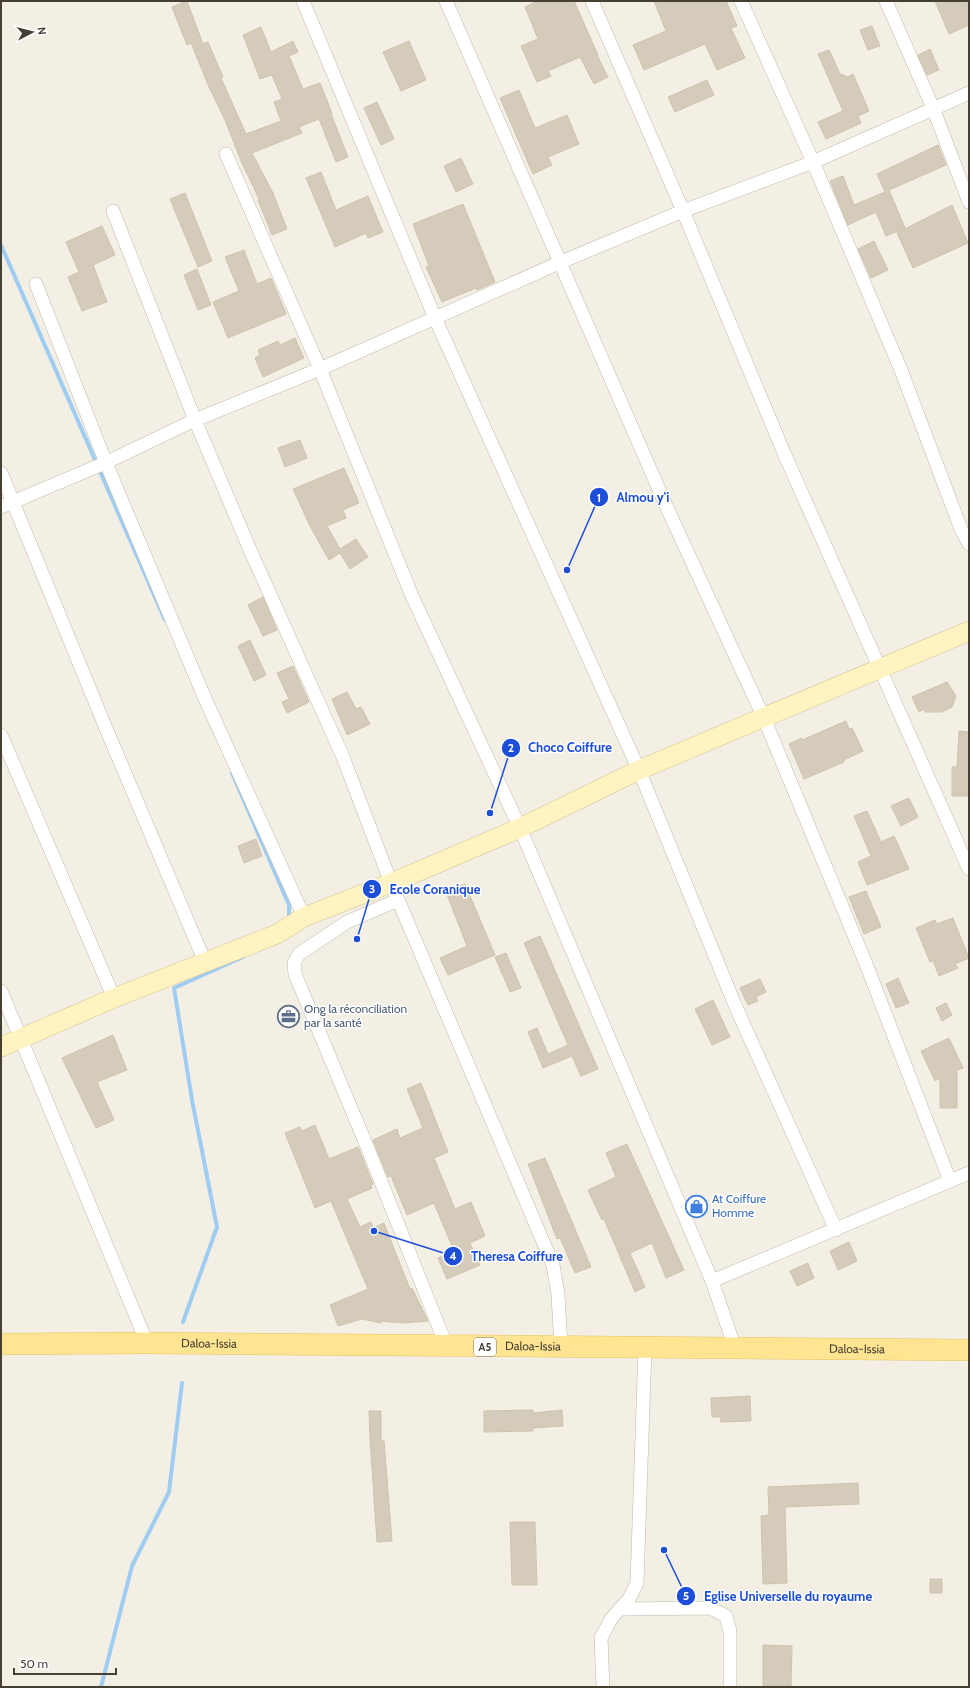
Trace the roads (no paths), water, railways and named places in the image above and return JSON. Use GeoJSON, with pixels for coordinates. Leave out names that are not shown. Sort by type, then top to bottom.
{"type":"FeatureCollection","features":[{"type":"Feature","properties":{"kind":"main road","name":"Daloa-Issia"},"geometry":{"type":"LineString","coordinates":[[1,1344],[147,1343],[562,1348],[969,1350]]}},
{"type":"Feature","properties":{"kind":"street"},"geometry":{"type":"LineString","coordinates":[[303,1],[435,318],[639,770],[735,1005],[836,1230]]}},
{"type":"Feature","properties":{"kind":"street"},"geometry":{"type":"LineString","coordinates":[[446,1],[668,510],[764,718],[866,964],[950,1181]]}},
{"type":"Feature","properties":{"kind":"street"},"geometry":{"type":"LineString","coordinates":[[592,1],[683,211],[784,453],[969,869]]}},
{"type":"Feature","properties":{"kind":"street"},"geometry":{"type":"LineString","coordinates":[[741,1],[813,162],[901,370],[961,529],[969,544]]}},
{"type":"Feature","properties":{"kind":"street"},"geometry":{"type":"LineString","coordinates":[[886,1],[933,108],[969,202]]}},
{"type":"Feature","properties":{"kind":"street"},"geometry":{"type":"LineString","coordinates":[[7,504],[106,463],[195,420],[320,369],[561,262],[683,211],[813,162],[969,93]]}},
{"type":"Feature","properties":{"kind":"street"},"geometry":{"type":"LineString","coordinates":[[226,154],[320,369],[412,596],[520,828],[712,1281],[735,1348]]}},
{"type":"Feature","properties":{"kind":"street"},"geometry":{"type":"LineString","coordinates":[[113,211],[195,420],[251,552],[343,757],[395,892],[553,1265],[558,1294],[562,1348]]}},
{"type":"Feature","properties":{"kind":"street"},"geometry":{"type":"LineString","coordinates":[[36,284],[106,463],[300,919]]}},
{"type":"Feature","properties":{"kind":"street"},"geometry":{"type":"LineString","coordinates":[[1,473],[7,504],[105,726],[206,962]]}},
{"type":"Feature","properties":{"kind":"street"},"geometry":{"type":"LineString","coordinates":[[447,1347],[366,1144],[295,974],[294,963],[299,954],[395,892],[520,828],[639,770],[969,631]]}},
{"type":"Feature","properties":{"kind":"street"},"geometry":{"type":"LineString","coordinates":[[1,735],[114,998]]}},
{"type":"Feature","properties":{"kind":"street"},"geometry":{"type":"LineString","coordinates":[[1,1047],[114,998],[280,932],[300,919],[395,892]]}},
{"type":"Feature","properties":{"kind":"street"},"geometry":{"type":"LineString","coordinates":[[1,991],[147,1343]]}},
{"type":"Feature","properties":{"kind":"street"},"geometry":{"type":"LineString","coordinates":[[712,1281],[969,1173]]}},
{"type":"Feature","properties":{"kind":"street"},"geometry":{"type":"LineString","coordinates":[[602,1687],[601,1638],[611,1619],[629,1599],[637,1583],[645,1348]]}},
{"type":"Feature","properties":{"kind":"street"},"geometry":{"type":"LineString","coordinates":[[620,1609],[710,1608],[726,1616],[730,1631],[730,1687]]}},
{"type":"Feature","properties":{"kind":"waterway"},"geometry":{"type":"LineString","coordinates":[[1,245],[165,620]]}},
{"type":"Feature","properties":{"kind":"waterway"},"geometry":{"type":"LineString","coordinates":[[232,773],[289,905],[289,920]]}},
{"type":"Feature","properties":{"kind":"waterway"},"geometry":{"type":"LineString","coordinates":[[183,1322],[217,1227],[192,1100],[174,988],[243,957]]}},
{"type":"Feature","properties":{"kind":"waterway"},"geometry":{"type":"LineString","coordinates":[[101,1687],[132,1566],[169,1492],[182,1383]]}},
{"type":"Feature","properties":{"kind":"place","name":"Almou y'i"},"geometry":{"type":"Point","coordinates":[567,570]}},
{"type":"Feature","properties":{"kind":"place","name":"Choco Coiffure"},"geometry":{"type":"Point","coordinates":[490,813]}},
{"type":"Feature","properties":{"kind":"place","name":"Ecole Coranique"},"geometry":{"type":"Point","coordinates":[357,939]}},
{"type":"Feature","properties":{"kind":"place","name":"Ong la réconciliation par la santé"},"geometry":{"type":"Point","coordinates":[288,1016]}},
{"type":"Feature","properties":{"kind":"place","name":"At Coiffure Homme"},"geometry":{"type":"Point","coordinates":[696,1206]}},
{"type":"Feature","properties":{"kind":"place","name":"Theresa Coiffure"},"geometry":{"type":"Point","coordinates":[374,1231]}},
{"type":"Feature","properties":{"kind":"place","name":"Eglise Universelle du royaume"},"geometry":{"type":"Point","coordinates":[664,1550]}}]}
